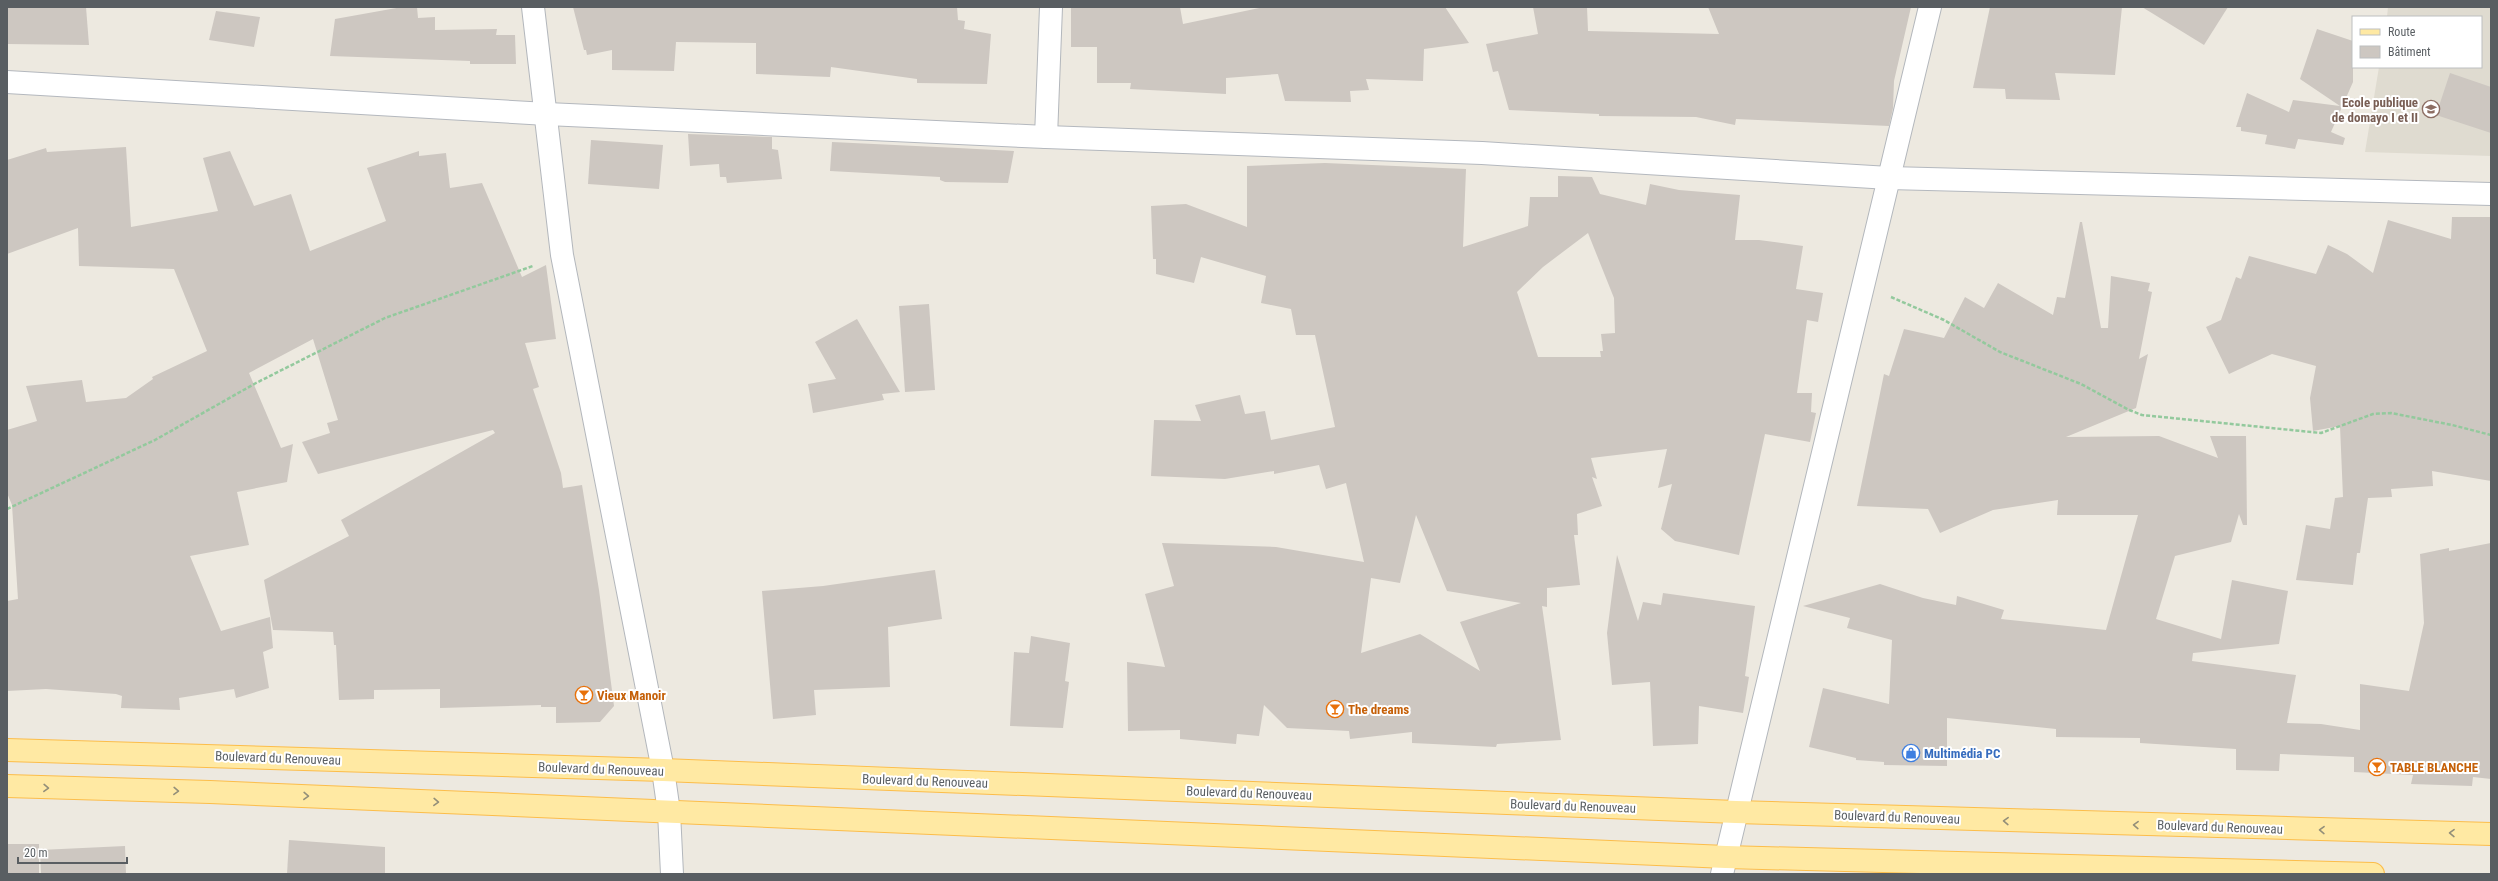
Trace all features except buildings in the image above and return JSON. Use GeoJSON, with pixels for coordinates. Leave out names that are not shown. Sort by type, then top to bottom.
{"type":"FeatureCollection","features":[{"type":"Feature","properties":{"kind":"main road"},"geometry":{"type":"LineString","coordinates":[[533,7],[547,114],[562,255],[663,770],[669,812],[672,874]]}},
{"type":"Feature","properties":{"kind":"main road"},"geometry":{"type":"LineString","coordinates":[[1046,137],[1051,7]]}},
{"type":"Feature","properties":{"kind":"main road"},"geometry":{"type":"LineString","coordinates":[[1724,865],[1862,284],[1930,7]]}},
{"type":"Feature","properties":{"kind":"main road"},"geometry":{"type":"LineString","coordinates":[[7,82],[547,114],[1046,137],[1482,153],[1889,178],[2491,194]]}},
{"type":"Feature","properties":{"kind":"main road","name":"Boulevard du Renouveau"},"geometry":{"type":"LineString","coordinates":[[7,750],[663,770],[1736,812],[2491,834]]}},
{"type":"Feature","properties":{"kind":"main road"},"geometry":{"type":"LineString","coordinates":[[7,786],[210,792],[669,812],[1724,865],[2373,874]]}},
{"type":"Feature","properties":{"kind":"path"},"geometry":{"type":"LineString","coordinates":[[7,510],[155,440],[256,383],[385,318],[562,255]]}},
{"type":"Feature","properties":{"kind":"path"},"geometry":{"type":"LineString","coordinates":[[1862,284],[1944,320],[2000,352],[2081,384],[2129,410],[2142,415],[2321,433],[2373,414],[2391,413],[2452,425],[2491,435]]}},
{"type":"Feature","properties":{"kind":"shaded area","name":"Ecole publique de domayo I et II"},"geometry":{"type":"Polygon","coordinates":[[[2388,7],[2491,7],[2491,156],[2365,152],[2379,68],[2482,68],[2482,16],[2387,16],[2388,7]]]}},
{"type":"Feature","properties":{"kind":"place","name":"Ecole publique de domayo I et II"},"geometry":{"type":"Point","coordinates":[2431,109]}},
{"type":"Feature","properties":{"kind":"place","name":"Vieux Manoir"},"geometry":{"type":"Point","coordinates":[584,695]}},
{"type":"Feature","properties":{"kind":"place","name":"The dreams"},"geometry":{"type":"Point","coordinates":[1335,709]}},
{"type":"Feature","properties":{"kind":"place","name":"Multimédia PC"},"geometry":{"type":"Point","coordinates":[1911,753]}},
{"type":"Feature","properties":{"kind":"place","name":"TABLE BLANCHE"},"geometry":{"type":"Point","coordinates":[2377,767]}}]}
